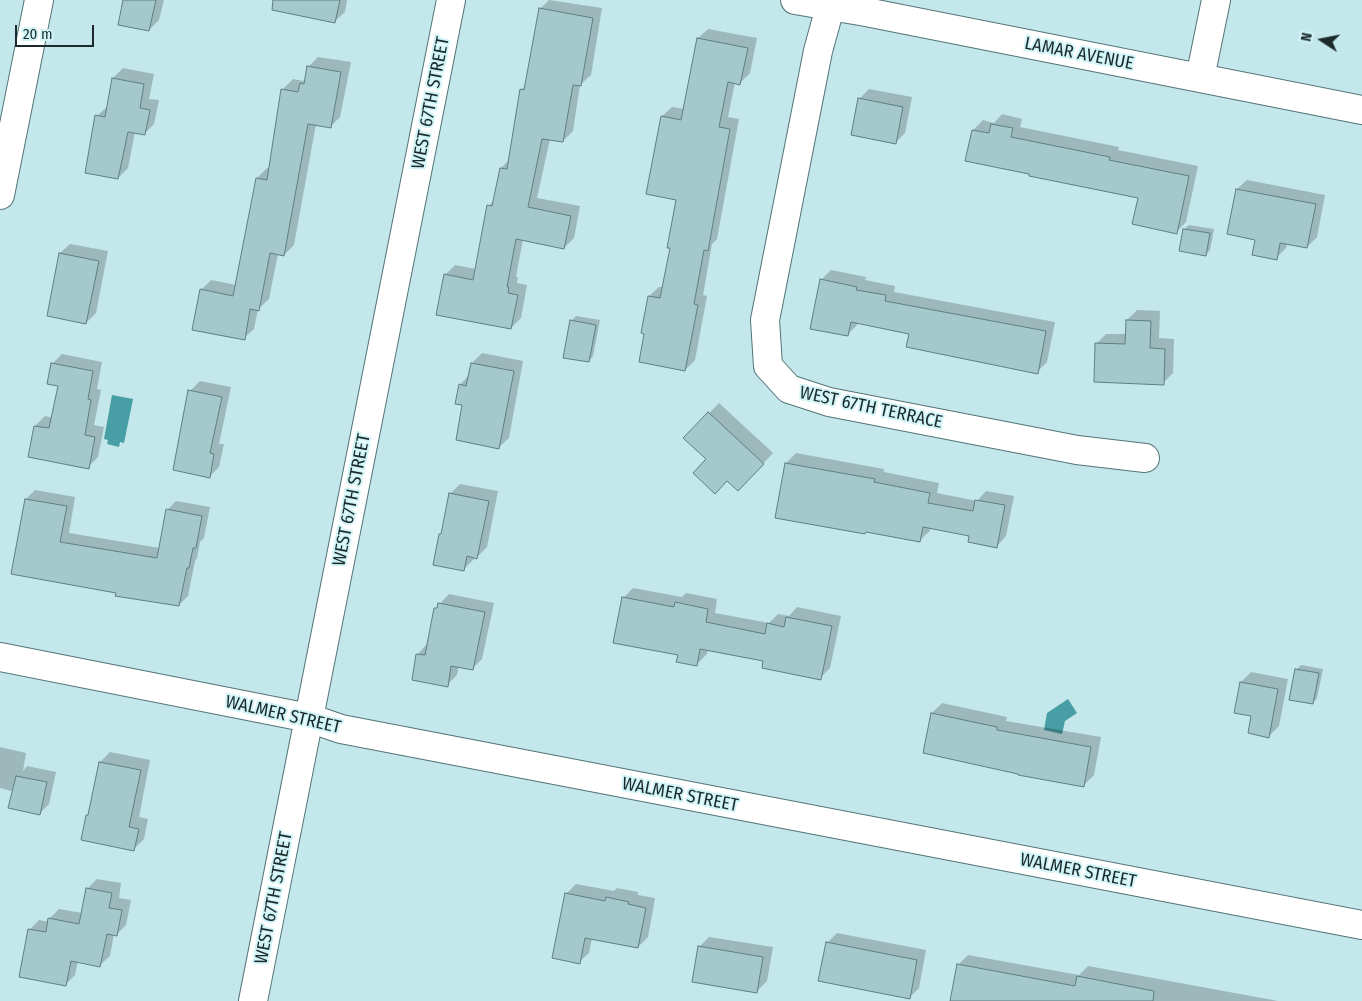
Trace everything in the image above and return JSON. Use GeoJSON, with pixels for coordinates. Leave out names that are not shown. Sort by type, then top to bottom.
{"type":"FeatureCollection","features":[{"type":"Feature","properties":{"kind":"street"},"geometry":{"type":"LineString","coordinates":[[0,195],[39,0]]}},
{"type":"Feature","properties":{"kind":"street","name":"WEST 67TH STREET"},"geometry":{"type":"LineString","coordinates":[[253,1001],[451,0]]}},
{"type":"Feature","properties":{"kind":"street","name":"LAMAR AVENUE"},"geometry":{"type":"LineString","coordinates":[[795,0],[832,3],[1362,110]]}},
{"type":"Feature","properties":{"kind":"street"},"geometry":{"type":"LineString","coordinates":[[1200,78],[1216,0]]}},
{"type":"Feature","properties":{"kind":"street","name":"WEST 67TH TERRACE"},"geometry":{"type":"LineString","coordinates":[[832,3],[818,51],[765,320],[768,366],[789,390],[829,402],[1077,450],[1145,458]]}},
{"type":"Feature","properties":{"kind":"street","name":"WALMER STREET"},"geometry":{"type":"LineString","coordinates":[[0,657],[309,718],[341,729],[1362,925]]}},
{"type":"Feature","properties":{"kind":"water"},"geometry":{"type":"Polygon","coordinates":[[[112,395],[133,399],[124,443],[120,442],[119,447],[107,444],[108,440],[104,439],[112,395]]]}},
{"type":"Feature","properties":{"kind":"water"},"geometry":{"type":"Polygon","coordinates":[[[1068,699],[1077,713],[1065,721],[1062,734],[1044,730],[1047,713],[1068,699]]]}},
{"type":"Feature","properties":{"kind":"building"},"geometry":{"type":"Polygon","coordinates":[[[123,0],[156,0],[149,31],[118,25],[123,0]]]}},
{"type":"Feature","properties":{"kind":"building"},"geometry":{"type":"Polygon","coordinates":[[[273,0],[340,0],[335,23],[272,10],[273,0]]]}},
{"type":"Feature","properties":{"kind":"building"},"geometry":{"type":"Polygon","coordinates":[[[539,8],[593,18],[581,86],[573,85],[563,142],[542,139],[528,207],[571,216],[564,249],[516,239],[507,287],[509,287],[508,293],[518,295],[511,329],[436,315],[444,274],[473,280],[487,205],[492,206],[500,168],[507,169],[520,89],[524,90],[539,8]]]}},
{"type":"Feature","properties":{"kind":"building"},"geometry":{"type":"Polygon","coordinates":[[[697,38],[748,48],[740,85],[728,82],[719,127],[730,129],[708,251],[704,250],[694,304],[698,305],[685,371],[639,362],[644,334],[641,333],[648,296],[660,298],[670,248],[667,248],[676,200],[646,194],[661,116],[681,120],[697,38]]]}},
{"type":"Feature","properties":{"kind":"building"},"geometry":{"type":"Polygon","coordinates":[[[307,66],[341,72],[331,128],[308,124],[284,256],[270,253],[259,311],[250,309],[245,340],[192,330],[200,289],[233,296],[256,178],[267,180],[281,89],[298,92],[300,83],[304,84],[307,66]]]}},
{"type":"Feature","properties":{"kind":"building"},"geometry":{"type":"Polygon","coordinates":[[[112,78],[144,84],[140,108],[150,110],[145,135],[128,132],[118,179],[85,173],[95,115],[105,117],[112,78]]]}},
{"type":"Feature","properties":{"kind":"building"},"geometry":{"type":"Polygon","coordinates":[[[858,98],[903,107],[896,144],[851,135],[858,98]]]}},
{"type":"Feature","properties":{"kind":"building"},"geometry":{"type":"Polygon","coordinates":[[[991,124],[1013,128],[1011,137],[1110,157],[1109,160],[1189,176],[1177,234],[1132,224],[1138,198],[965,161],[972,130],[989,133],[991,124]]]}},
{"type":"Feature","properties":{"kind":"building"},"geometry":{"type":"Polygon","coordinates":[[[1236,189],[1316,204],[1307,248],[1280,243],[1277,260],[1252,255],[1255,240],[1227,234],[1236,189]]]}},
{"type":"Feature","properties":{"kind":"building"},"geometry":{"type":"Polygon","coordinates":[[[1183,229],[1210,233],[1206,256],[1179,251],[1183,229]]]}},
{"type":"Feature","properties":{"kind":"building"},"geometry":{"type":"Polygon","coordinates":[[[59,253],[99,261],[86,324],[47,316],[59,253]]]}},
{"type":"Feature","properties":{"kind":"building"},"geometry":{"type":"Polygon","coordinates":[[[820,279],[857,287],[856,290],[886,295],[885,301],[1046,331],[1038,374],[906,347],[909,334],[851,322],[848,336],[810,329],[820,279]]]}},
{"type":"Feature","properties":{"kind":"building"},"geometry":{"type":"Polygon","coordinates":[[[570,320],[596,325],[589,362],[563,358],[570,320]]]}},
{"type":"Feature","properties":{"kind":"building"},"geometry":{"type":"Polygon","coordinates":[[[1126,320],[1151,321],[1150,348],[1165,349],[1164,385],[1094,382],[1095,343],[1125,344],[1126,320]]]}},
{"type":"Feature","properties":{"kind":"building"},"geometry":{"type":"Polygon","coordinates":[[[51,363],[93,371],[88,399],[91,400],[85,435],[95,437],[89,469],[28,457],[34,426],[49,428],[58,386],[47,384],[51,363]]]}},
{"type":"Feature","properties":{"kind":"building"},"geometry":{"type":"Polygon","coordinates":[[[471,363],[514,371],[499,449],[456,440],[462,405],[455,404],[459,384],[466,386],[471,363]]]}},
{"type":"Feature","properties":{"kind":"building"},"geometry":{"type":"Polygon","coordinates":[[[188,390],[222,397],[210,453],[214,454],[210,478],[173,470],[188,390]]]}},
{"type":"Feature","properties":{"kind":"building"},"geometry":{"type":"Polygon","coordinates":[[[708,412],[764,464],[738,491],[727,481],[715,494],[693,473],[706,459],[683,438],[708,412]]]}},
{"type":"Feature","properties":{"kind":"building"},"geometry":{"type":"Polygon","coordinates":[[[785,463],[875,479],[874,482],[930,493],[928,503],[973,511],[975,500],[1005,505],[997,548],[968,542],[969,536],[923,527],[920,542],[775,518],[785,463]]]}},
{"type":"Feature","properties":{"kind":"building"},"geometry":{"type":"Polygon","coordinates":[[[449,493],[489,501],[477,559],[467,556],[464,571],[433,565],[449,493]]]}},
{"type":"Feature","properties":{"kind":"building"},"geometry":{"type":"Polygon","coordinates":[[[25,499],[67,506],[60,542],[157,558],[166,509],[202,516],[196,548],[193,548],[189,568],[187,568],[179,606],[115,596],[116,593],[11,574],[25,499]]]}},
{"type":"Feature","properties":{"kind":"building"},"geometry":{"type":"Polygon","coordinates":[[[622,597],[674,607],[675,602],[708,609],[706,622],[765,634],[767,623],[784,627],[786,617],[832,626],[821,680],[762,668],[763,661],[700,649],[697,666],[676,662],[678,655],[613,643],[622,597]]]}},
{"type":"Feature","properties":{"kind":"building"},"geometry":{"type":"Polygon","coordinates":[[[438,603],[485,612],[473,670],[451,666],[448,687],[412,680],[416,654],[425,655],[434,608],[437,608],[438,603]]]}},
{"type":"Feature","properties":{"kind":"building"},"geometry":{"type":"Polygon","coordinates":[[[1295,669],[1319,673],[1313,704],[1289,700],[1295,669]]]}},
{"type":"Feature","properties":{"kind":"building"},"geometry":{"type":"Polygon","coordinates":[[[1240,682],[1278,689],[1269,738],[1248,733],[1251,716],[1234,713],[1240,682]]]}},
{"type":"Feature","properties":{"kind":"building"},"geometry":{"type":"Polygon","coordinates":[[[931,713],[997,727],[997,730],[1091,747],[1084,787],[1018,775],[923,753],[931,713]]]}},
{"type":"Feature","properties":{"kind":"building"},"geometry":{"type":"Polygon","coordinates":[[[99,762],[141,770],[129,827],[139,829],[134,851],[81,840],[99,762]]]}},
{"type":"Feature","properties":{"kind":"building"},"geometry":{"type":"Polygon","coordinates":[[[16,776],[47,782],[40,815],[8,808],[16,776]]]}},
{"type":"Feature","properties":{"kind":"building"},"geometry":{"type":"Polygon","coordinates":[[[86,888],[112,893],[109,908],[122,910],[117,936],[107,934],[100,967],[71,961],[66,986],[19,977],[28,929],[46,932],[48,918],[79,924],[86,888]]]}},
{"type":"Feature","properties":{"kind":"building"},"geometry":{"type":"Polygon","coordinates":[[[565,893],[605,901],[606,897],[646,908],[638,948],[585,938],[580,964],[552,958],[565,893]]]}},
{"type":"Feature","properties":{"kind":"building"},"geometry":{"type":"Polygon","coordinates":[[[826,942],[917,960],[910,999],[818,981],[826,942]]]}},
{"type":"Feature","properties":{"kind":"building"},"geometry":{"type":"Polygon","coordinates":[[[698,946],[763,957],[757,993],[692,982],[698,946]]]}},
{"type":"Feature","properties":{"kind":"building"},"geometry":{"type":"Polygon","coordinates":[[[957,964],[1075,986],[1077,976],[1154,991],[1153,1001],[950,1001],[957,964]]]}}]}
